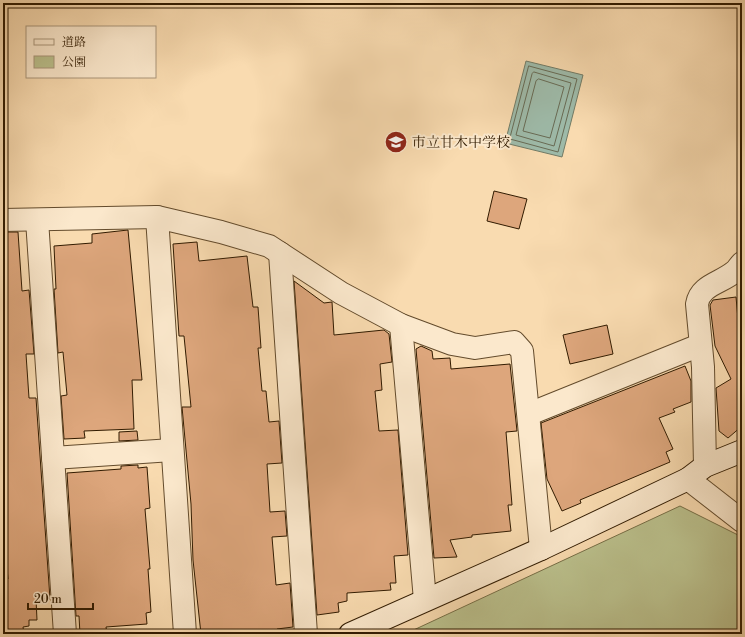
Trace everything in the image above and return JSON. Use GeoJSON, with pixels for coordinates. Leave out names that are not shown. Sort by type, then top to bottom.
{"type":"FeatureCollection","features":[{"type":"Feature","properties":{"kind":"street"},"geometry":{"type":"LineString","coordinates":[[157,217],[185,634]]}},
{"type":"Feature","properties":{"kind":"street"},"geometry":{"type":"LineString","coordinates":[[3,220],[157,217],[214,230],[269,246],[341,293],[400,325],[452,344],[475,348],[514,342],[522,351],[542,549]]}},
{"type":"Feature","properties":{"kind":"street"},"geometry":{"type":"LineString","coordinates":[[37,220],[65,634]]}},
{"type":"Feature","properties":{"kind":"street"},"geometry":{"type":"LineString","coordinates":[[280,253],[306,634]]}},
{"type":"Feature","properties":{"kind":"street"},"geometry":{"type":"LineString","coordinates":[[742,263],[733,273],[705,289],[698,297],[697,304],[703,367],[697,473],[742,521]]}},
{"type":"Feature","properties":{"kind":"street"},"geometry":{"type":"LineString","coordinates":[[400,325],[425,600]]}},
{"type":"Feature","properties":{"kind":"street"},"geometry":{"type":"LineString","coordinates":[[529,414],[700,345]]}},
{"type":"Feature","properties":{"kind":"street"},"geometry":{"type":"LineString","coordinates":[[53,458],[172,450]]}},
{"type":"Feature","properties":{"kind":"street"},"geometry":{"type":"LineString","coordinates":[[350,634],[542,549],[742,451]]}},
{"type":"Feature","properties":{"kind":"green space"},"geometry":{"type":"Polygon","coordinates":[[[680,506],[742,537],[742,634],[405,634],[680,506]]]}},
{"type":"Feature","properties":{"kind":"water"},"geometry":{"type":"Polygon","coordinates":[[[526,61],[583,75],[562,157],[505,143],[526,61]]]}},
{"type":"Feature","properties":{"kind":"building"},"geometry":{"type":"Polygon","coordinates":[[[494,191],[527,199],[519,229],[487,221],[494,191]]]}},
{"type":"Feature","properties":{"kind":"building"},"geometry":{"type":"Polygon","coordinates":[[[128,230],[142,380],[132,380],[134,429],[84,431],[85,438],[64,439],[61,396],[67,395],[63,352],[58,353],[54,289],[56,289],[54,246],[92,243],[92,234],[128,230]]]}},
{"type":"Feature","properties":{"kind":"building"},"geometry":{"type":"Polygon","coordinates":[[[3,232],[18,232],[22,291],[29,290],[34,354],[26,354],[29,398],[36,398],[50,599],[36,599],[37,620],[29,620],[29,626],[23,627],[24,634],[6,634],[3,591],[3,579],[8,579],[3,521],[5,520],[3,495],[3,232]]]}},
{"type":"Feature","properties":{"kind":"building"},"geometry":{"type":"Polygon","coordinates":[[[197,242],[199,261],[247,256],[253,307],[258,307],[261,348],[258,348],[262,391],[266,391],[269,422],[279,421],[282,463],[267,464],[270,512],[285,511],[287,536],[272,537],[276,585],[290,583],[293,627],[277,629],[278,634],[201,634],[193,560],[191,504],[182,407],[191,407],[184,336],[179,336],[173,244],[197,242]]]}},
{"type":"Feature","properties":{"kind":"building"},"geometry":{"type":"Polygon","coordinates":[[[294,281],[324,303],[332,302],[334,335],[384,330],[389,334],[392,362],[380,364],[382,390],[375,391],[379,431],[398,430],[408,555],[394,556],[396,583],[390,583],[391,590],[347,593],[347,601],[338,603],[339,612],[317,615],[294,281]]]}},
{"type":"Feature","properties":{"kind":"building"},"geometry":{"type":"Polygon","coordinates":[[[736,297],[740,341],[742,340],[742,426],[728,438],[719,431],[716,388],[731,379],[715,346],[710,305],[713,300],[736,297]]]}},
{"type":"Feature","properties":{"kind":"building"},"geometry":{"type":"Polygon","coordinates":[[[607,325],[613,354],[570,364],[563,335],[607,325]]]}},
{"type":"Feature","properties":{"kind":"building"},"geometry":{"type":"Polygon","coordinates":[[[421,346],[432,351],[433,359],[450,358],[451,369],[510,364],[517,431],[506,432],[512,505],[508,505],[511,531],[472,535],[472,537],[450,540],[457,557],[434,558],[416,349],[421,346]]]}},
{"type":"Feature","properties":{"kind":"building"},"geometry":{"type":"Polygon","coordinates":[[[685,366],[691,381],[691,402],[673,409],[675,412],[659,418],[673,449],[666,452],[670,462],[580,500],[581,503],[562,511],[547,479],[541,423],[685,366]]]}},
{"type":"Feature","properties":{"kind":"building"},"geometry":{"type":"Polygon","coordinates":[[[137,431],[138,440],[119,441],[119,432],[137,431]]]}},
{"type":"Feature","properties":{"kind":"building"},"geometry":{"type":"Polygon","coordinates":[[[138,465],[138,468],[147,467],[150,508],[145,509],[150,569],[148,569],[151,612],[146,613],[147,624],[106,627],[107,634],[80,634],[79,616],[76,616],[67,473],[121,469],[121,466],[138,465]]]}},
{"type":"Feature","properties":{"kind":"place","name":"市立甘木中学校"},"geometry":{"type":"Point","coordinates":[396,142]}}]}
